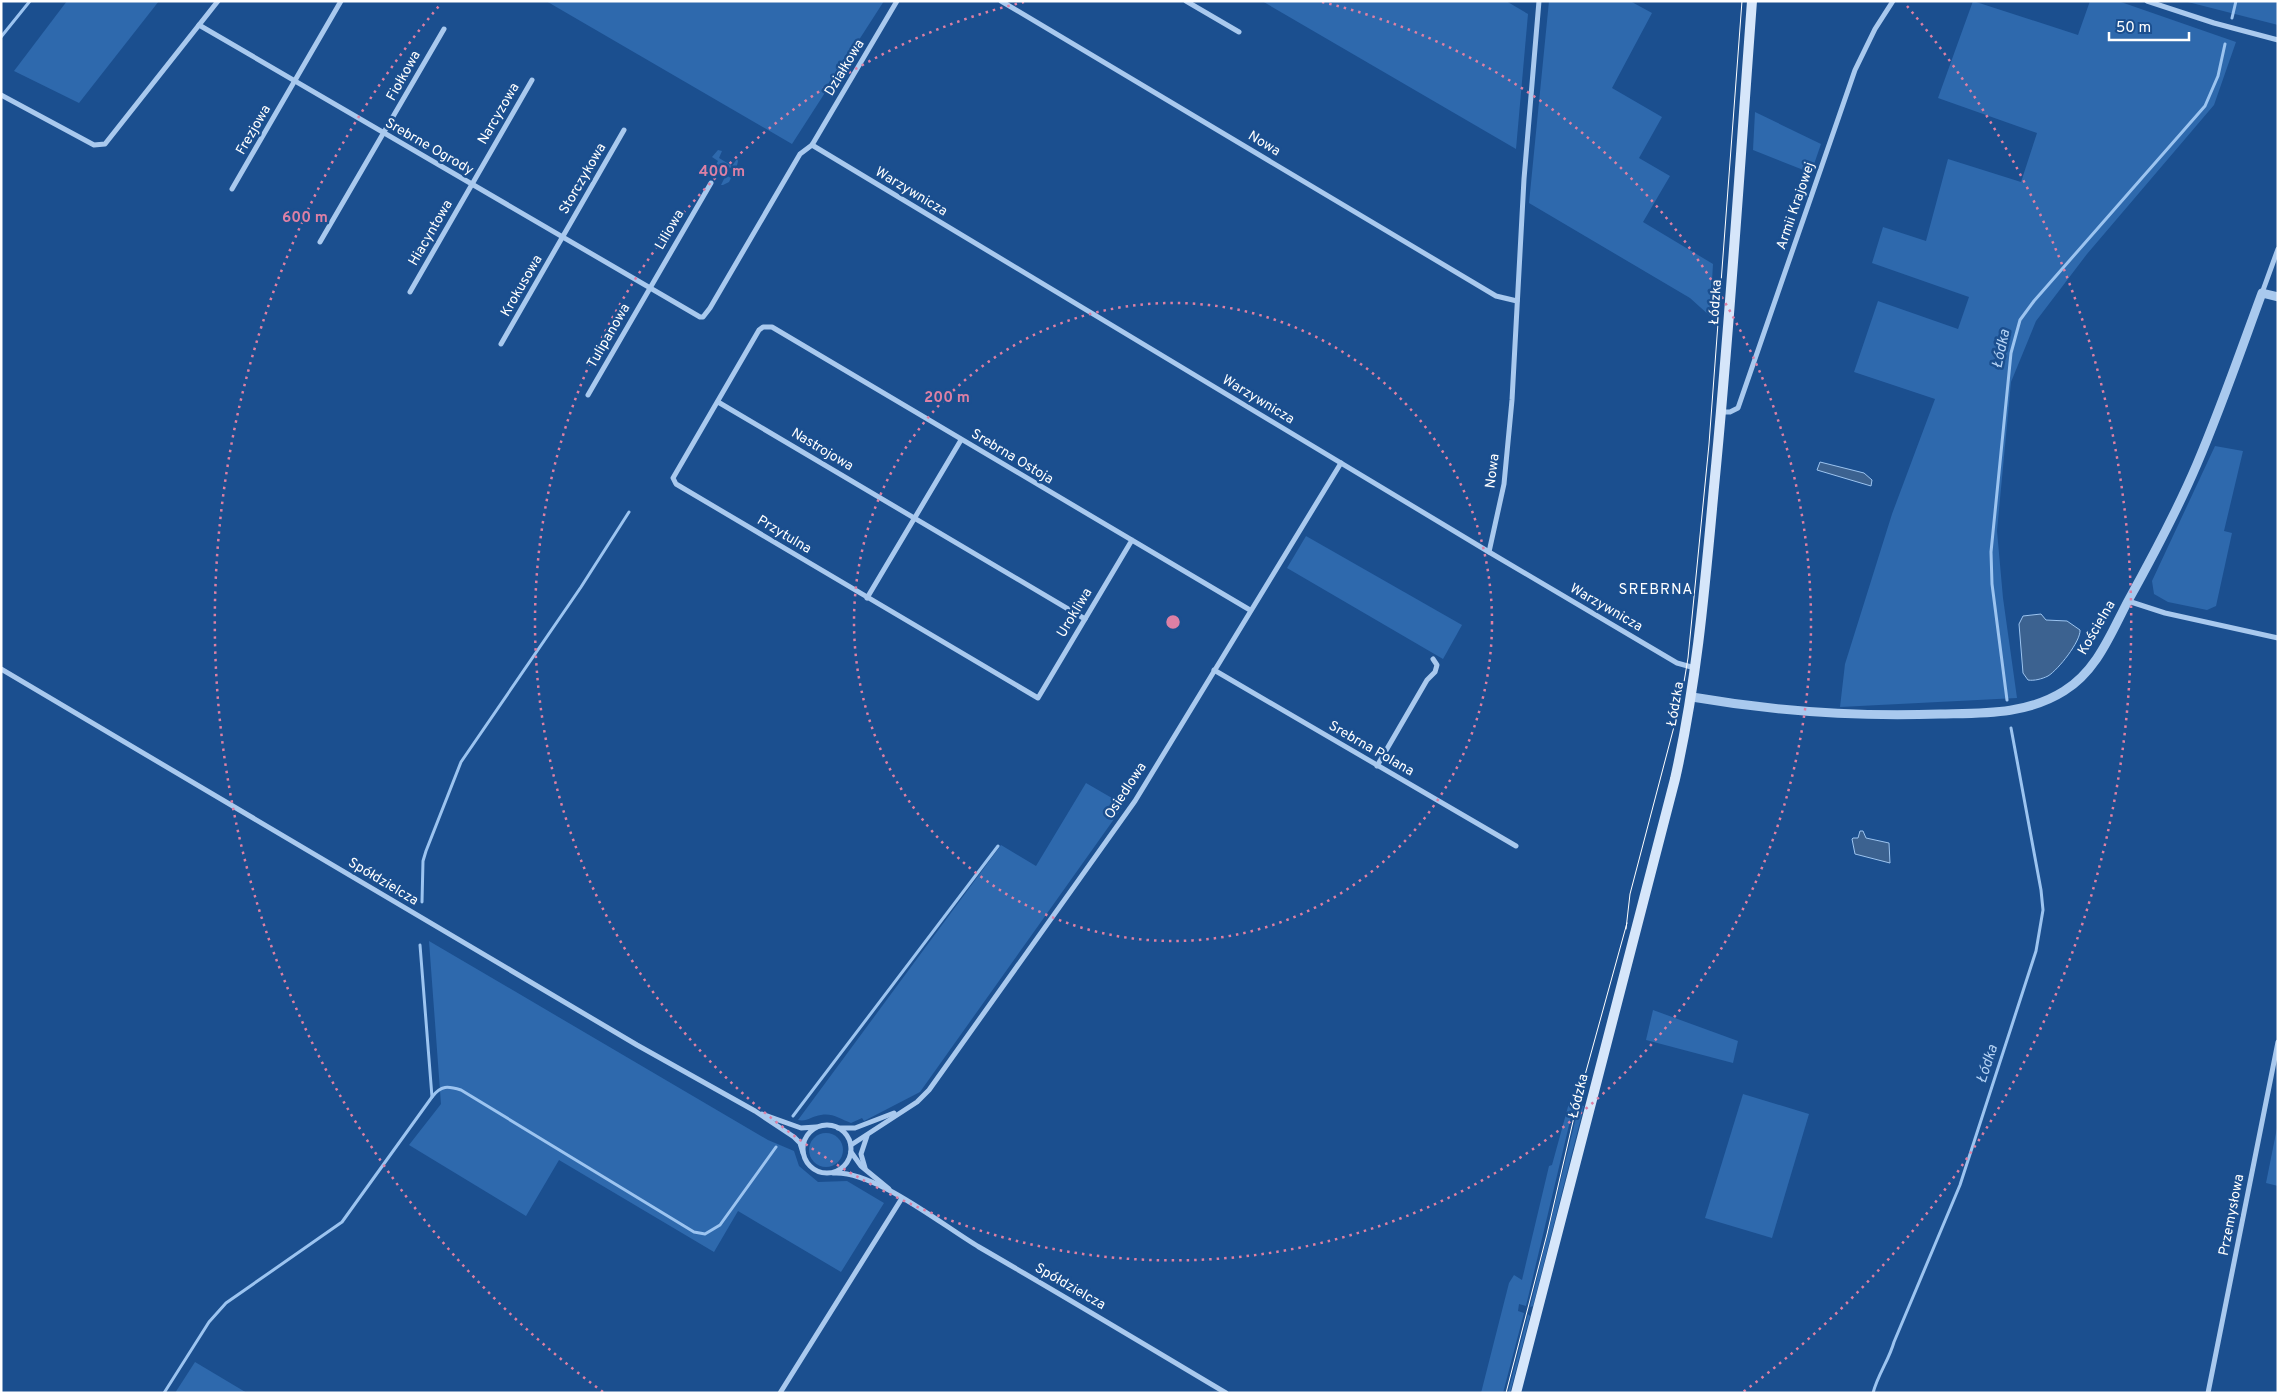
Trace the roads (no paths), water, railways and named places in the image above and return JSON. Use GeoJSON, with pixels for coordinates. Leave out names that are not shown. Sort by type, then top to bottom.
{"type":"FeatureCollection","features":[{"type":"Feature","properties":{"kind":"main road","name":"Łódzka"},"geometry":{"type":"LineString","coordinates":[[1516,1393],[1675,779],[1692,697],[1721,412],[1752,1]]}},
{"type":"Feature","properties":{"kind":"street"},"geometry":{"type":"LineString","coordinates":[[1,95],[94,145],[101,146],[105,144],[218,1]]}},
{"type":"Feature","properties":{"kind":"street","name":"Frezjowa"},"geometry":{"type":"LineString","coordinates":[[232,190],[341,1]]}},
{"type":"Feature","properties":{"kind":"street","name":"Działkowa"},"geometry":{"type":"LineString","coordinates":[[812,145],[898,1]]}},
{"type":"Feature","properties":{"kind":"street","name":"Nowa"},"geometry":{"type":"LineString","coordinates":[[1001,1],[1496,296],[1517,302]]}},
{"type":"Feature","properties":{"kind":"street"},"geometry":{"type":"LineString","coordinates":[[1186,1],[1238,32]]}},
{"type":"Feature","properties":{"kind":"street","name":"Nowa"},"geometry":{"type":"LineString","coordinates":[[1489,552],[1504,484],[1512,400],[1524,178],[1539,1]]}},
{"type":"Feature","properties":{"kind":"street","name":"Armii Krajowej"},"geometry":{"type":"LineString","coordinates":[[1721,412],[1734,411],[1738,408],[1855,70],[1875,29],[1893,1]]}},
{"type":"Feature","properties":{"kind":"street"},"geometry":{"type":"LineString","coordinates":[[2147,1],[2214,23],[2278,40]]}},
{"type":"Feature","properties":{"kind":"street","name":"Srebrne Ogrody"},"geometry":{"type":"LineString","coordinates":[[199,26],[700,317],[703,317],[800,154],[812,145]]}},
{"type":"Feature","properties":{"kind":"street","name":"Fiołkowa"},"geometry":{"type":"LineString","coordinates":[[320,242],[444,29]]}},
{"type":"Feature","properties":{"kind":"street","name":"Narcyzowa"},"geometry":{"type":"LineString","coordinates":[[471,184],[532,80]]}},
{"type":"Feature","properties":{"kind":"street","name":"Storczykowa"},"geometry":{"type":"LineString","coordinates":[[562,238],[624,130]]}},
{"type":"Feature","properties":{"kind":"street","name":"Warzywnicza"},"geometry":{"type":"LineString","coordinates":[[812,145],[1489,552],[1677,662],[1696,668]]}},
{"type":"Feature","properties":{"kind":"street","name":"Liliowa"},"geometry":{"type":"LineString","coordinates":[[650,289],[711,183]]}},
{"type":"Feature","properties":{"kind":"street","name":"Hiacyntowa"},"geometry":{"type":"LineString","coordinates":[[410,292],[471,184]]}},
{"type":"Feature","properties":{"kind":"street","name":"Krokusowa"},"geometry":{"type":"LineString","coordinates":[[501,344],[562,238]]}},
{"type":"Feature","properties":{"kind":"street","name":"Kościelna"},"geometry":{"type":"LineString","coordinates":[[1692,697],[1860,715],[2000,713],[2018,710],[2052,698],[2076,683],[2099,657],[2158,546],[2197,464],[2278,249]]}},
{"type":"Feature","properties":{"kind":"street","name":"Tulipanowa"},"geometry":{"type":"LineString","coordinates":[[588,395],[650,289]]}},
{"type":"Feature","properties":{"kind":"street"},"geometry":{"type":"LineString","coordinates":[[2262,293],[2278,297]]}},
{"type":"Feature","properties":{"kind":"street","name":"Przytulna"},"geometry":{"type":"LineString","coordinates":[[763,327],[759,330],[673,478],[674,482],[1038,698]]}},
{"type":"Feature","properties":{"kind":"street","name":"Srebrna Ostoja"},"geometry":{"type":"LineString","coordinates":[[763,327],[772,327],[1250,610]]}},
{"type":"Feature","properties":{"kind":"street","name":"Nastrojowa"},"geometry":{"type":"LineString","coordinates":[[718,402],[1086,618]]}},
{"type":"Feature","properties":{"kind":"street"},"geometry":{"type":"LineString","coordinates":[[867,598],[961,440]]}},
{"type":"Feature","properties":{"kind":"street","name":"Osiedlowa"},"geometry":{"type":"LineString","coordinates":[[851,1145],[922,1098],[935,1082],[1135,801],[1341,463]]}},
{"type":"Feature","properties":{"kind":"street","name":"Urokliwa"},"geometry":{"type":"LineString","coordinates":[[1038,698],[1132,540]]}},
{"type":"Feature","properties":{"kind":"street"},"geometry":{"type":"LineString","coordinates":[[2128,601],[2165,613],[2278,638]]}},
{"type":"Feature","properties":{"kind":"street"},"geometry":{"type":"LineString","coordinates":[[1377,766],[1427,680],[1435,672],[1437,666],[1433,659]]}},
{"type":"Feature","properties":{"kind":"street","name":"Spółdzielcza"},"geometry":{"type":"LineString","coordinates":[[1,669],[628,1040],[755,1112]]}},
{"type":"Feature","properties":{"kind":"street","name":"Srebrna Polana"},"geometry":{"type":"LineString","coordinates":[[1214,670],[1516,846]]}},
{"type":"Feature","properties":{"kind":"street","name":"Przemysłowa"},"geometry":{"type":"LineString","coordinates":[[2208,1393],[2278,1042]]}},
{"type":"Feature","properties":{"kind":"street","name":"Osiedlowa"},"geometry":{"type":"LineString","coordinates":[[838,1128],[855,1128],[902,1110]]}},
{"type":"Feature","properties":{"kind":"street"},"geometry":{"type":"LineString","coordinates":[[755,1112],[800,1128],[821,1126],[838,1128],[848,1137],[851,1152],[846,1164],[832,1172]]}},
{"type":"Feature","properties":{"kind":"street"},"geometry":{"type":"LineString","coordinates":[[755,1112],[794,1137],[800,1143],[807,1162],[814,1169],[823,1173],[845,1172],[855,1175],[895,1194]]}},
{"type":"Feature","properties":{"kind":"street"},"geometry":{"type":"LineString","coordinates":[[803,1153],[804,1143],[808,1134],[821,1126]]}},
{"type":"Feature","properties":{"kind":"street"},"geometry":{"type":"LineString","coordinates":[[865,1169],[861,1154],[867,1135]]}},
{"type":"Feature","properties":{"kind":"street"},"geometry":{"type":"LineString","coordinates":[[851,1152],[865,1169],[895,1194]]}},
{"type":"Feature","properties":{"kind":"street","name":"Spółdzielcza"},"geometry":{"type":"LineString","coordinates":[[895,1194],[951,1230],[1226,1393]]}},
{"type":"Feature","properties":{"kind":"street"},"geometry":{"type":"LineString","coordinates":[[780,1393],[902,1198]]}},
{"type":"Feature","properties":{"kind":"waterway"},"geometry":{"type":"LineString","coordinates":[[1,37],[30,1]]}},
{"type":"Feature","properties":{"kind":"waterway","name":"Łódka"},"geometry":{"type":"LineString","coordinates":[[2232,18],[2236,1]]}},
{"type":"Feature","properties":{"kind":"waterway","name":"Łódka"},"geometry":{"type":"LineString","coordinates":[[2007,700],[1992,584],[1991,552],[2011,353],[2020,320],[2034,301],[2205,106],[2218,76],[2225,44]]}},
{"type":"Feature","properties":{"kind":"waterway"},"geometry":{"type":"LineString","coordinates":[[422,902],[423,861],[461,762],[581,587],[629,512]]}},
{"type":"Feature","properties":{"kind":"waterway","name":"Łódka"},"geometry":{"type":"LineString","coordinates":[[1873,1393],[1960,1185],[2036,951],[2043,910],[2041,890],[2011,728]]}},
{"type":"Feature","properties":{"kind":"waterway"},"geometry":{"type":"LineString","coordinates":[[793,1116],[998,846]]}},
{"type":"Feature","properties":{"kind":"waterway"},"geometry":{"type":"LineString","coordinates":[[164,1393],[209,1322],[226,1303],[342,1222],[432,1097],[420,945]]}},
{"type":"Feature","properties":{"kind":"waterway"},"geometry":{"type":"LineString","coordinates":[[432,1097],[442,1088],[461,1090],[694,1232],[705,1234],[720,1225],[776,1147]]}},
{"type":"Feature","properties":{"kind":"tram line"},"geometry":{"type":"LineString","coordinates":[[1626,929],[1630,894],[1681,700],[1688,658],[1709,444],[1742,1]]}},
{"type":"Feature","properties":{"kind":"tram line"},"geometry":{"type":"LineString","coordinates":[[1506,1393],[1547,1234],[1577,1104],[1627,923]]}},
{"type":"Feature","properties":{"kind":"district","name":"SREBRNA"},"geometry":{"type":"Point","coordinates":[1656,590]}}]}
